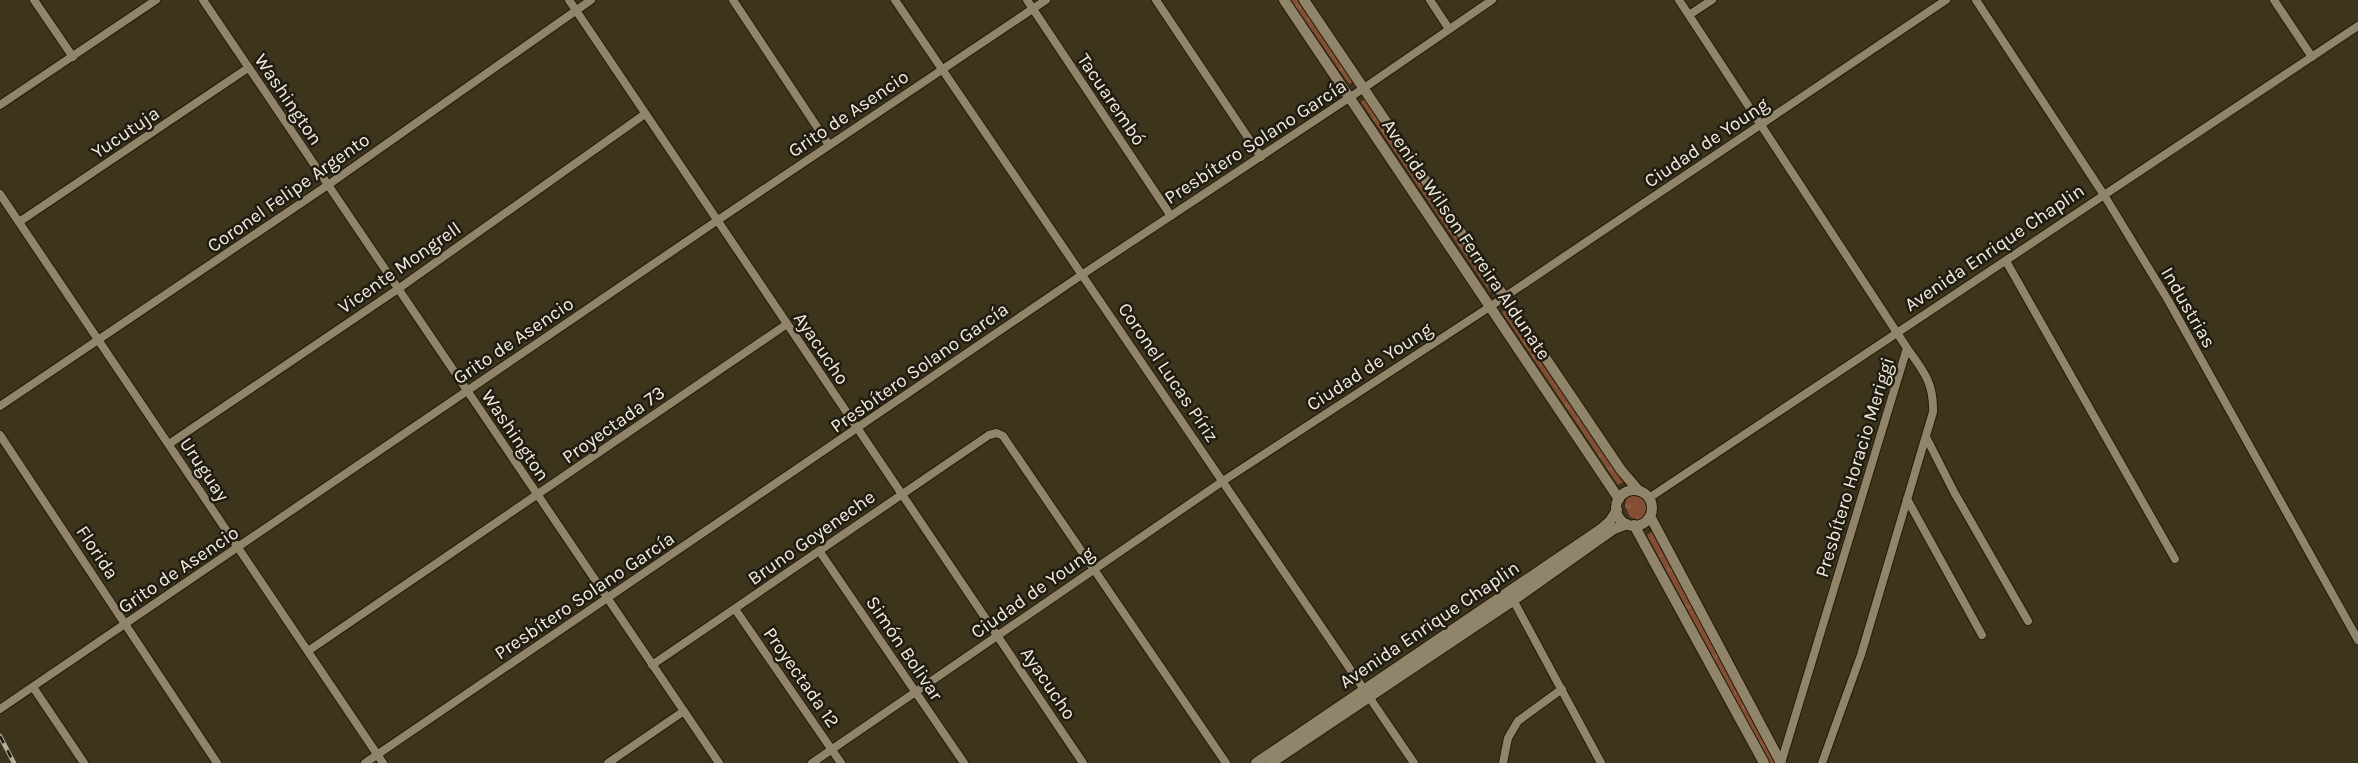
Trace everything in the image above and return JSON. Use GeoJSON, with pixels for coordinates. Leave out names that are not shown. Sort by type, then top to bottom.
{"type":"FeatureCollection","features":[{"type":"Feature","properties":{"kind":"street"},"geometry":{"type":"LineString","coordinates":[[34,0],[73,56]]}},
{"type":"Feature","properties":{"kind":"street"},"geometry":{"type":"LineString","coordinates":[[0,106],[156,0]]}},
{"type":"Feature","properties":{"kind":"street","name":"Washington"},"geometry":{"type":"LineString","coordinates":[[203,0],[719,763]]}},
{"type":"Feature","properties":{"kind":"street","name":"Ayacucho"},"geometry":{"type":"LineString","coordinates":[[569,0],[1083,763]]}},
{"type":"Feature","properties":{"kind":"street","name":"Coronel Felipe Argento"},"geometry":{"type":"LineString","coordinates":[[0,406],[328,184],[591,0]]}},
{"type":"Feature","properties":{"kind":"street"},"geometry":{"type":"LineString","coordinates":[[733,0],[829,145]]}},
{"type":"Feature","properties":{"kind":"street","name":"Coronel Lucas Píriz"},"geometry":{"type":"LineString","coordinates":[[895,0],[1414,763]]}},
{"type":"Feature","properties":{"kind":"street","name":"Tacuarembó"},"geometry":{"type":"LineString","coordinates":[[1027,0],[1171,216]]}},
{"type":"Feature","properties":{"kind":"street","name":"Grito de Asencio"},"geometry":{"type":"LineString","coordinates":[[0,710],[718,220],[1046,0]]}},
{"type":"Feature","properties":{"kind":"street"},"geometry":{"type":"LineString","coordinates":[[1156,0],[1261,157]]}},
{"type":"Feature","properties":{"kind":"street","name":"Avenida Wilson Ferreira Aldunate"},"geometry":{"type":"LineString","coordinates":[[1284,0],[1619,499]]}},
{"type":"Feature","properties":{"kind":"street","name":"Avenida Wilson Ferreira Aldunate"},"geometry":{"type":"LineString","coordinates":[[1304,0],[1621,470],[1639,491]]}},
{"type":"Feature","properties":{"kind":"street"},"geometry":{"type":"LineString","coordinates":[[1430,0],[1449,29]]}},
{"type":"Feature","properties":{"kind":"street","name":"Presbítero Solano García"},"geometry":{"type":"LineString","coordinates":[[365,763],[1082,274],[1350,98],[1492,0]]}},
{"type":"Feature","properties":{"kind":"street","name":"Presbítero Horacio Meriggi"},"geometry":{"type":"LineString","coordinates":[[1679,0],[1906,348],[1781,763]]}},
{"type":"Feature","properties":{"kind":"street"},"geometry":{"type":"LineString","coordinates":[[1689,15],[1712,0]]}},
{"type":"Feature","properties":{"kind":"street","name":"Ciudad de Young"},"geometry":{"type":"LineString","coordinates":[[812,763],[1223,481],[1491,306],[1946,0]]}},
{"type":"Feature","properties":{"kind":"street","name":"Industrias"},"geometry":{"type":"LineString","coordinates":[[1976,0],[2104,195],[2168,300],[2358,640]]}},
{"type":"Feature","properties":{"kind":"street"},"geometry":{"type":"LineString","coordinates":[[2274,0],[2312,57]]}},
{"type":"Feature","properties":{"kind":"street","name":"Avenida Enrique Chaplin"},"geometry":{"type":"LineString","coordinates":[[1649,498],[2358,26]]}},
{"type":"Feature","properties":{"kind":"street","name":"Yucutuja"},"geometry":{"type":"LineString","coordinates":[[19,222],[248,68]]}},
{"type":"Feature","properties":{"kind":"street","name":"Vicente Mongrell"},"geometry":{"type":"LineString","coordinates":[[169,444],[398,289],[645,114]]}},
{"type":"Feature","properties":{"kind":"street","name":"Uruguay"},"geometry":{"type":"LineString","coordinates":[[0,194],[239,547],[382,763]]}},
{"type":"Feature","properties":{"kind":"street"},"geometry":{"type":"LineString","coordinates":[[2006,261],[2175,559]]}},
{"type":"Feature","properties":{"kind":"street","name":"Proyectada 73"},"geometry":{"type":"LineString","coordinates":[[308,651],[787,324]]}},
{"type":"Feature","properties":{"kind":"street"},"geometry":{"type":"LineString","coordinates":[[1822,763],[1861,655],[1933,412],[1934,398],[1928,378],[1906,348]]}},
{"type":"Feature","properties":{"kind":"street","name":"Bruno Goyeneche"},"geometry":{"type":"LineString","coordinates":[[652,665],[989,435],[997,434],[1003,436],[1094,569]]}},
{"type":"Feature","properties":{"kind":"street","name":"Florida"},"geometry":{"type":"LineString","coordinates":[[0,435],[217,763]]}},
{"type":"Feature","properties":{"kind":"street"},"geometry":{"type":"LineString","coordinates":[[1926,436],[1954,492],[2028,621]]}},
{"type":"Feature","properties":{"kind":"street"},"geometry":{"type":"LineString","coordinates":[[1630,524],[1643,523],[1650,516],[1652,507],[1649,498],[1639,491],[1627,491],[1619,499],[1616,510],[1620,518],[1630,524],[1764,763]]}},
{"type":"Feature","properties":{"kind":"street"},"geometry":{"type":"LineString","coordinates":[[1907,499],[1982,634]]}},
{"type":"Feature","properties":{"kind":"street","name":"Avenida Enrique Chaplin"},"geometry":{"type":"LineString","coordinates":[[1511,596],[1610,521],[1616,510]]}},
{"type":"Feature","properties":{"kind":"street"},"geometry":{"type":"LineString","coordinates":[[1650,516],[1781,763]]}},
{"type":"Feature","properties":{"kind":"street","name":"Avenida Enrique Chaplin"},"geometry":{"type":"LineString","coordinates":[[1256,763],[1614,529],[1630,524]]}},
{"type":"Feature","properties":{"kind":"street","name":"Simón Bolivar"},"geometry":{"type":"LineString","coordinates":[[820,552],[964,763]]}},
{"type":"Feature","properties":{"kind":"street"},"geometry":{"type":"LineString","coordinates":[[1094,569],[1226,763]]}},
{"type":"Feature","properties":{"kind":"street"},"geometry":{"type":"LineString","coordinates":[[1511,596],[1601,763]]}},
{"type":"Feature","properties":{"kind":"street","name":"Proyectada 12"},"geometry":{"type":"LineString","coordinates":[[735,609],[842,763]]}},
{"type":"Feature","properties":{"kind":"street"},"geometry":{"type":"LineString","coordinates":[[33,688],[84,763]]}},
{"type":"Feature","properties":{"kind":"street"},"geometry":{"type":"LineString","coordinates":[[1503,763],[1508,738],[1515,725],[1562,689]]}},
{"type":"Feature","properties":{"kind":"street","name":"Avenida Enrique Chaplin"},"geometry":{"type":"LineString","coordinates":[[1271,763],[1367,692]]}},
{"type":"Feature","properties":{"kind":"street"},"geometry":{"type":"LineString","coordinates":[[608,763],[684,711]]}},
{"type":"Feature","properties":{"kind":"green space"},"geometry":{"type":"Polygon","coordinates":[[[1291,0],[1299,0],[1354,81],[1349,84],[1291,0]]]}},
{"type":"Feature","properties":{"kind":"green space"},"geometry":{"type":"Polygon","coordinates":[[[1366,98],[1495,289],[1490,292],[1361,102],[1366,98]]]}},
{"type":"Feature","properties":{"kind":"green space"},"geometry":{"type":"Polygon","coordinates":[[[1507,308],[1623,482],[1618,485],[1502,312],[1507,308]]]}},
{"type":"Feature","properties":{"kind":"green space"},"geometry":{"type":"Polygon","coordinates":[[[1637,494],[1645,504],[1646,512],[1640,520],[1630,517],[1625,506],[1627,495],[1637,494]]]}},
{"type":"Feature","properties":{"kind":"green space"},"geometry":{"type":"Polygon","coordinates":[[[1652,532],[1777,763],[1770,763],[1647,535],[1652,532]]]}},
{"type":"Feature","properties":{"kind":"railway"},"geometry":{"type":"LineString","coordinates":[[0,736],[14,763]]}}]}
